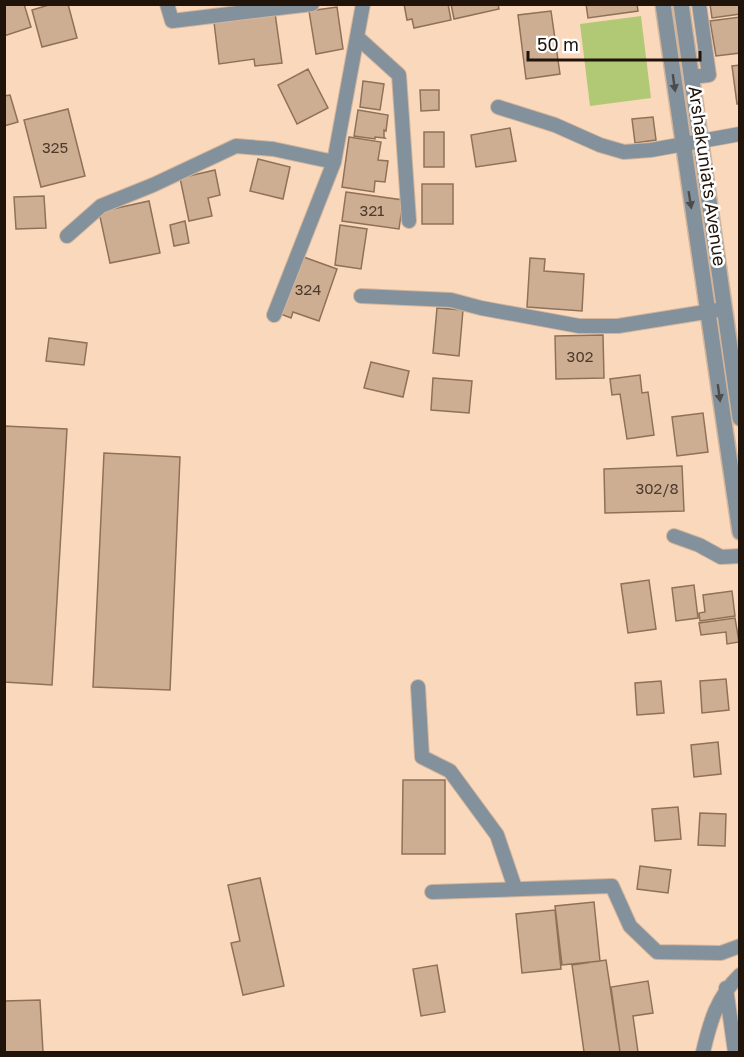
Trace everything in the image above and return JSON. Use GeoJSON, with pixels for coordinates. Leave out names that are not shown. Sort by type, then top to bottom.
{"type":"FeatureCollection","features":[{"type":"Feature","properties":{"kind":"street","name":"Arshakuniats Avenue"},"geometry":{"type":"LineString","coordinates":[[663,4],[740,532]]}},
{"type":"Feature","properties":{"kind":"street","name":"Arshakuniats Avenue"},"geometry":{"type":"LineString","coordinates":[[681,4],[740,418]]}},
{"type":"Feature","properties":{"kind":"lane"},"geometry":{"type":"LineString","coordinates":[[167,4],[172,21],[312,4]]}},
{"type":"Feature","properties":{"kind":"lane"},"geometry":{"type":"LineString","coordinates":[[274,315],[334,162],[363,4]]}},
{"type":"Feature","properties":{"kind":"lane"},"geometry":{"type":"LineString","coordinates":[[691,77],[709,75],[699,4]]}},
{"type":"Feature","properties":{"kind":"lane"},"geometry":{"type":"LineString","coordinates":[[357,37],[399,75],[409,221]]}},
{"type":"Feature","properties":{"kind":"lane"},"geometry":{"type":"LineString","coordinates":[[498,107],[555,125],[600,145],[624,152],[651,150],[740,134]]}},
{"type":"Feature","properties":{"kind":"lane"},"geometry":{"type":"LineString","coordinates":[[67,236],[101,206],[236,146],[273,148],[334,162]]}},
{"type":"Feature","properties":{"kind":"lane"},"geometry":{"type":"LineString","coordinates":[[361,296],[451,300],[480,308],[579,326],[618,326],[724,309]]}},
{"type":"Feature","properties":{"kind":"lane"},"geometry":{"type":"LineString","coordinates":[[674,536],[699,545],[721,557],[740,556]]}},
{"type":"Feature","properties":{"kind":"lane"},"geometry":{"type":"LineString","coordinates":[[418,687],[422,757],[450,771],[497,836],[515,888]]}},
{"type":"Feature","properties":{"kind":"lane"},"geometry":{"type":"LineString","coordinates":[[432,892],[612,886],[630,926],[657,952],[722,953],[740,946]]}},
{"type":"Feature","properties":{"kind":"lane"},"geometry":{"type":"LineString","coordinates":[[703,1053],[709,1024],[726,988],[740,975]]}},
{"type":"Feature","properties":{"kind":"lane"},"geometry":{"type":"LineString","coordinates":[[726,988],[735,1053]]}},
{"type":"Feature","properties":{"kind":"green space"},"geometry":{"type":"Polygon","coordinates":[[[641,16],[651,98],[590,106],[580,24],[641,16]]]}},
{"type":"Feature","properties":{"kind":"building"},"geometry":{"type":"Polygon","coordinates":[[[4,4],[24,4],[31,27],[4,36],[4,4]]]}},
{"type":"Feature","properties":{"kind":"building"},"geometry":{"type":"Polygon","coordinates":[[[52,4],[68,4],[77,38],[42,47],[32,10],[52,4]]]}},
{"type":"Feature","properties":{"kind":"building"},"geometry":{"type":"Polygon","coordinates":[[[404,4],[448,4],[451,20],[414,28],[412,19],[407,20],[404,4]]]}},
{"type":"Feature","properties":{"kind":"building"},"geometry":{"type":"Polygon","coordinates":[[[451,4],[498,4],[499,9],[454,19],[451,4]]]}},
{"type":"Feature","properties":{"kind":"building"},"geometry":{"type":"Polygon","coordinates":[[[586,4],[637,4],[638,11],[588,18],[586,4]]]}},
{"type":"Feature","properties":{"kind":"building"},"geometry":{"type":"Polygon","coordinates":[[[710,4],[740,4],[740,14],[712,18],[710,4]]]}},
{"type":"Feature","properties":{"kind":"building"},"geometry":{"type":"Polygon","coordinates":[[[337,7],[343,49],[316,54],[309,11],[337,7]]]}},
{"type":"Feature","properties":{"kind":"building"},"geometry":{"type":"Polygon","coordinates":[[[551,11],[560,74],[526,79],[518,15],[551,11]]]}},
{"type":"Feature","properties":{"kind":"building"},"geometry":{"type":"Polygon","coordinates":[[[275,13],[282,63],[255,66],[254,59],[219,64],[214,22],[275,13]]]}},
{"type":"Feature","properties":{"kind":"building"},"geometry":{"type":"Polygon","coordinates":[[[740,17],[740,53],[716,56],[710,21],[740,17]]]}},
{"type":"Feature","properties":{"kind":"building"},"geometry":{"type":"Polygon","coordinates":[[[740,65],[740,104],[737,104],[732,66],[740,65]]]}},
{"type":"Feature","properties":{"kind":"building"},"geometry":{"type":"Polygon","coordinates":[[[308,69],[328,108],[297,124],[278,85],[308,69]]]}},
{"type":"Feature","properties":{"kind":"building"},"geometry":{"type":"Polygon","coordinates":[[[363,81],[384,84],[380,110],[360,107],[363,81]]]}},
{"type":"Feature","properties":{"kind":"building"},"geometry":{"type":"Polygon","coordinates":[[[420,90],[439,90],[439,110],[421,111],[420,90]]]}},
{"type":"Feature","properties":{"kind":"building"},"geometry":{"type":"Polygon","coordinates":[[[10,95],[18,122],[4,126],[4,96],[10,95]]]}},
{"type":"Feature","properties":{"kind":"building"},"geometry":{"type":"Polygon","coordinates":[[[68,109],[85,176],[41,187],[24,120],[68,109]]]}},
{"type":"Feature","properties":{"kind":"building"},"geometry":{"type":"Polygon","coordinates":[[[358,110],[388,115],[386,131],[384,130],[385,138],[354,136],[358,110]]]}},
{"type":"Feature","properties":{"kind":"building"},"geometry":{"type":"Polygon","coordinates":[[[653,117],[656,140],[635,143],[632,119],[653,117]]]}},
{"type":"Feature","properties":{"kind":"building"},"geometry":{"type":"Polygon","coordinates":[[[510,128],[516,161],[476,167],[471,135],[510,128]]]}},
{"type":"Feature","properties":{"kind":"building"},"geometry":{"type":"Polygon","coordinates":[[[424,132],[444,132],[444,167],[424,167],[424,132]]]}},
{"type":"Feature","properties":{"kind":"building"},"geometry":{"type":"Polygon","coordinates":[[[349,137],[381,142],[378,160],[388,161],[385,182],[375,181],[374,192],[342,187],[349,137]]]}},
{"type":"Feature","properties":{"kind":"building"},"geometry":{"type":"Polygon","coordinates":[[[258,159],[290,167],[283,199],[250,191],[258,159]]]}},
{"type":"Feature","properties":{"kind":"building"},"geometry":{"type":"Polygon","coordinates":[[[215,170],[220,195],[208,198],[212,216],[189,221],[180,178],[215,170]]]}},
{"type":"Feature","properties":{"kind":"building"},"geometry":{"type":"Polygon","coordinates":[[[422,184],[453,184],[453,224],[422,224],[422,184]]]}},
{"type":"Feature","properties":{"kind":"building"},"geometry":{"type":"Polygon","coordinates":[[[346,192],[403,200],[399,229],[342,221],[346,192]]]}},
{"type":"Feature","properties":{"kind":"building"},"geometry":{"type":"Polygon","coordinates":[[[44,196],[46,228],[16,229],[14,197],[44,196]]]}},
{"type":"Feature","properties":{"kind":"building"},"geometry":{"type":"Polygon","coordinates":[[[149,201],[160,253],[110,263],[99,212],[149,201]]]}},
{"type":"Feature","properties":{"kind":"building"},"geometry":{"type":"Polygon","coordinates":[[[185,221],[189,243],[174,246],[170,225],[185,221]]]}},
{"type":"Feature","properties":{"kind":"building"},"geometry":{"type":"Polygon","coordinates":[[[340,225],[367,229],[361,269],[335,265],[340,225]]]}},
{"type":"Feature","properties":{"kind":"building"},"geometry":{"type":"Polygon","coordinates":[[[298,255],[337,269],[319,321],[293,312],[291,318],[278,313],[298,255]]]}},
{"type":"Feature","properties":{"kind":"building"},"geometry":{"type":"Polygon","coordinates":[[[530,258],[545,259],[544,271],[584,274],[582,311],[527,307],[530,258]]]}},
{"type":"Feature","properties":{"kind":"building"},"geometry":{"type":"Polygon","coordinates":[[[437,308],[463,310],[459,356],[433,353],[437,308]]]}},
{"type":"Feature","properties":{"kind":"building"},"geometry":{"type":"Polygon","coordinates":[[[603,335],[604,378],[556,379],[555,336],[603,335]]]}},
{"type":"Feature","properties":{"kind":"building"},"geometry":{"type":"Polygon","coordinates":[[[49,338],[87,343],[84,365],[46,361],[49,338]]]}},
{"type":"Feature","properties":{"kind":"building"},"geometry":{"type":"Polygon","coordinates":[[[371,362],[409,371],[403,397],[364,388],[371,362]]]}},
{"type":"Feature","properties":{"kind":"building"},"geometry":{"type":"Polygon","coordinates":[[[640,375],[642,393],[648,392],[654,435],[627,439],[620,394],[612,395],[610,379],[640,375]]]}},
{"type":"Feature","properties":{"kind":"building"},"geometry":{"type":"Polygon","coordinates":[[[433,378],[472,381],[469,413],[431,410],[433,378]]]}},
{"type":"Feature","properties":{"kind":"building"},"geometry":{"type":"Polygon","coordinates":[[[703,413],[708,452],[677,456],[672,417],[703,413]]]}},
{"type":"Feature","properties":{"kind":"building"},"geometry":{"type":"Polygon","coordinates":[[[4,426],[67,429],[52,685],[4,682],[4,426]]]}},
{"type":"Feature","properties":{"kind":"building"},"geometry":{"type":"Polygon","coordinates":[[[104,453],[180,457],[170,690],[93,687],[104,453]]]}},
{"type":"Feature","properties":{"kind":"building"},"geometry":{"type":"Polygon","coordinates":[[[682,466],[684,511],[605,513],[604,469],[682,466]]]}},
{"type":"Feature","properties":{"kind":"building"},"geometry":{"type":"Polygon","coordinates":[[[649,580],[656,629],[628,633],[621,584],[649,580]]]}},
{"type":"Feature","properties":{"kind":"building"},"geometry":{"type":"Polygon","coordinates":[[[694,585],[698,618],[676,621],[672,588],[694,585]]]}},
{"type":"Feature","properties":{"kind":"building"},"geometry":{"type":"Polygon","coordinates":[[[732,591],[735,616],[700,621],[699,613],[705,612],[703,595],[732,591]]]}},
{"type":"Feature","properties":{"kind":"building"},"geometry":{"type":"Polygon","coordinates":[[[735,618],[739,642],[727,644],[726,632],[701,635],[699,623],[735,618]]]}},
{"type":"Feature","properties":{"kind":"building"},"geometry":{"type":"Polygon","coordinates":[[[726,679],[729,710],[702,713],[700,681],[726,679]]]}},
{"type":"Feature","properties":{"kind":"building"},"geometry":{"type":"Polygon","coordinates":[[[661,681],[664,713],[637,715],[635,683],[661,681]]]}},
{"type":"Feature","properties":{"kind":"building"},"geometry":{"type":"Polygon","coordinates":[[[718,742],[721,774],[694,777],[691,745],[718,742]]]}},
{"type":"Feature","properties":{"kind":"building"},"geometry":{"type":"Polygon","coordinates":[[[403,780],[445,780],[445,854],[402,854],[403,780]]]}},
{"type":"Feature","properties":{"kind":"building"},"geometry":{"type":"Polygon","coordinates":[[[678,807],[681,839],[655,841],[652,809],[678,807]]]}},
{"type":"Feature","properties":{"kind":"building"},"geometry":{"type":"Polygon","coordinates":[[[700,813],[726,814],[725,846],[698,845],[700,813]]]}},
{"type":"Feature","properties":{"kind":"building"},"geometry":{"type":"Polygon","coordinates":[[[640,866],[671,870],[668,893],[637,889],[640,866]]]}},
{"type":"Feature","properties":{"kind":"building"},"geometry":{"type":"Polygon","coordinates":[[[260,878],[284,986],[243,995],[231,943],[240,941],[228,885],[260,878]]]}},
{"type":"Feature","properties":{"kind":"building"},"geometry":{"type":"Polygon","coordinates":[[[594,902],[600,961],[562,965],[555,906],[594,902]]]}},
{"type":"Feature","properties":{"kind":"building"},"geometry":{"type":"Polygon","coordinates":[[[555,910],[561,969],[522,973],[516,914],[555,910]]]}},
{"type":"Feature","properties":{"kind":"building"},"geometry":{"type":"Polygon","coordinates":[[[606,960],[620,1052],[584,1052],[572,965],[606,960]]]}},
{"type":"Feature","properties":{"kind":"building"},"geometry":{"type":"Polygon","coordinates":[[[437,965],[445,1012],[421,1016],[413,969],[437,965]]]}},
{"type":"Feature","properties":{"kind":"building"},"geometry":{"type":"Polygon","coordinates":[[[648,981],[653,1013],[633,1016],[638,1052],[620,1052],[611,987],[648,981]]]}},
{"type":"Feature","properties":{"kind":"building"},"geometry":{"type":"Polygon","coordinates":[[[40,1000],[43,1052],[4,1052],[4,1001],[40,1000]]]}}]}
